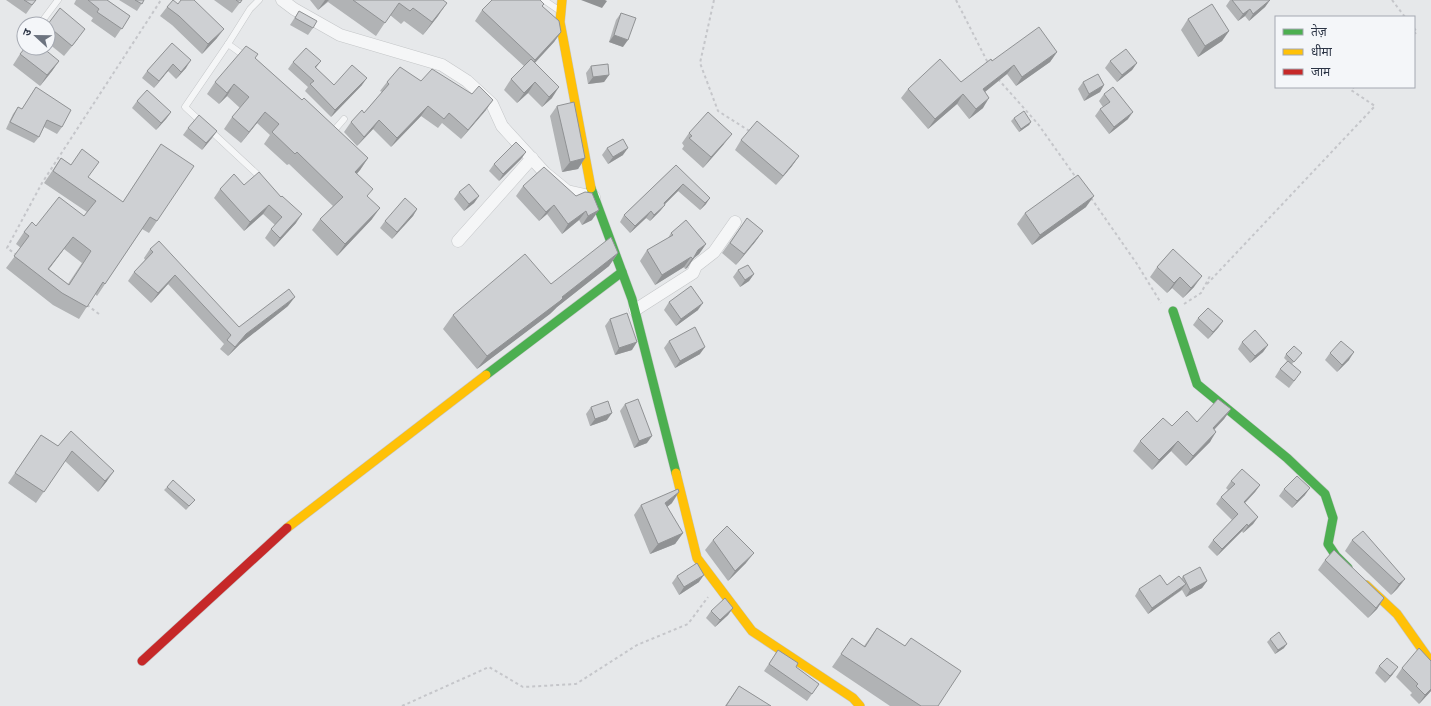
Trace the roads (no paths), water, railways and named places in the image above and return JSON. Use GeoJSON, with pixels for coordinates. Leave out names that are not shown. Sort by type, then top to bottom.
{"type":"FeatureCollection","features":[{"type":"Feature","properties":{"kind":"street"},"geometry":{"type":"LineString","coordinates":[[282,0],[294,9],[340,35],[442,65],[461,77],[492,104],[502,126],[532,158],[567,191],[594,197]]}},
{"type":"Feature","properties":{"kind":"street"},"geometry":{"type":"LineString","coordinates":[[562,0],[560,22],[594,197],[635,310],[697,558],[752,631],[852,698],[860,706]]}},
{"type":"Feature","properties":{"kind":"street"},"geometry":{"type":"LineString","coordinates":[[458,241],[532,158]]}},
{"type":"Feature","properties":{"kind":"street"},"geometry":{"type":"LineString","coordinates":[[635,310],[693,273],[696,266],[714,252],[735,222]]}},
{"type":"Feature","properties":{"kind":"street"},"geometry":{"type":"LineString","coordinates":[[142,661],[296,519],[622,272]]}},
{"type":"Feature","properties":{"kind":"street"},"geometry":{"type":"LineString","coordinates":[[1173,311],[1197,384],[1287,458],[1325,494],[1333,518],[1328,544],[1336,556],[1397,614],[1431,662]]}},
{"type":"Feature","properties":{"kind":"lane"},"geometry":{"type":"LineString","coordinates":[[46,16],[58,0]]}},
{"type":"Feature","properties":{"kind":"lane"},"geometry":{"type":"LineString","coordinates":[[257,174],[185,107],[228,44],[250,8],[259,0]]}},
{"type":"Feature","properties":{"kind":"lane"},"geometry":{"type":"LineString","coordinates":[[544,0],[561,12]]}},
{"type":"Feature","properties":{"kind":"lane"},"geometry":{"type":"LineString","coordinates":[[228,44],[252,62]]}},
{"type":"Feature","properties":{"kind":"lane"},"geometry":{"type":"LineString","coordinates":[[324,129],[330,134],[344,119]]}}]}
